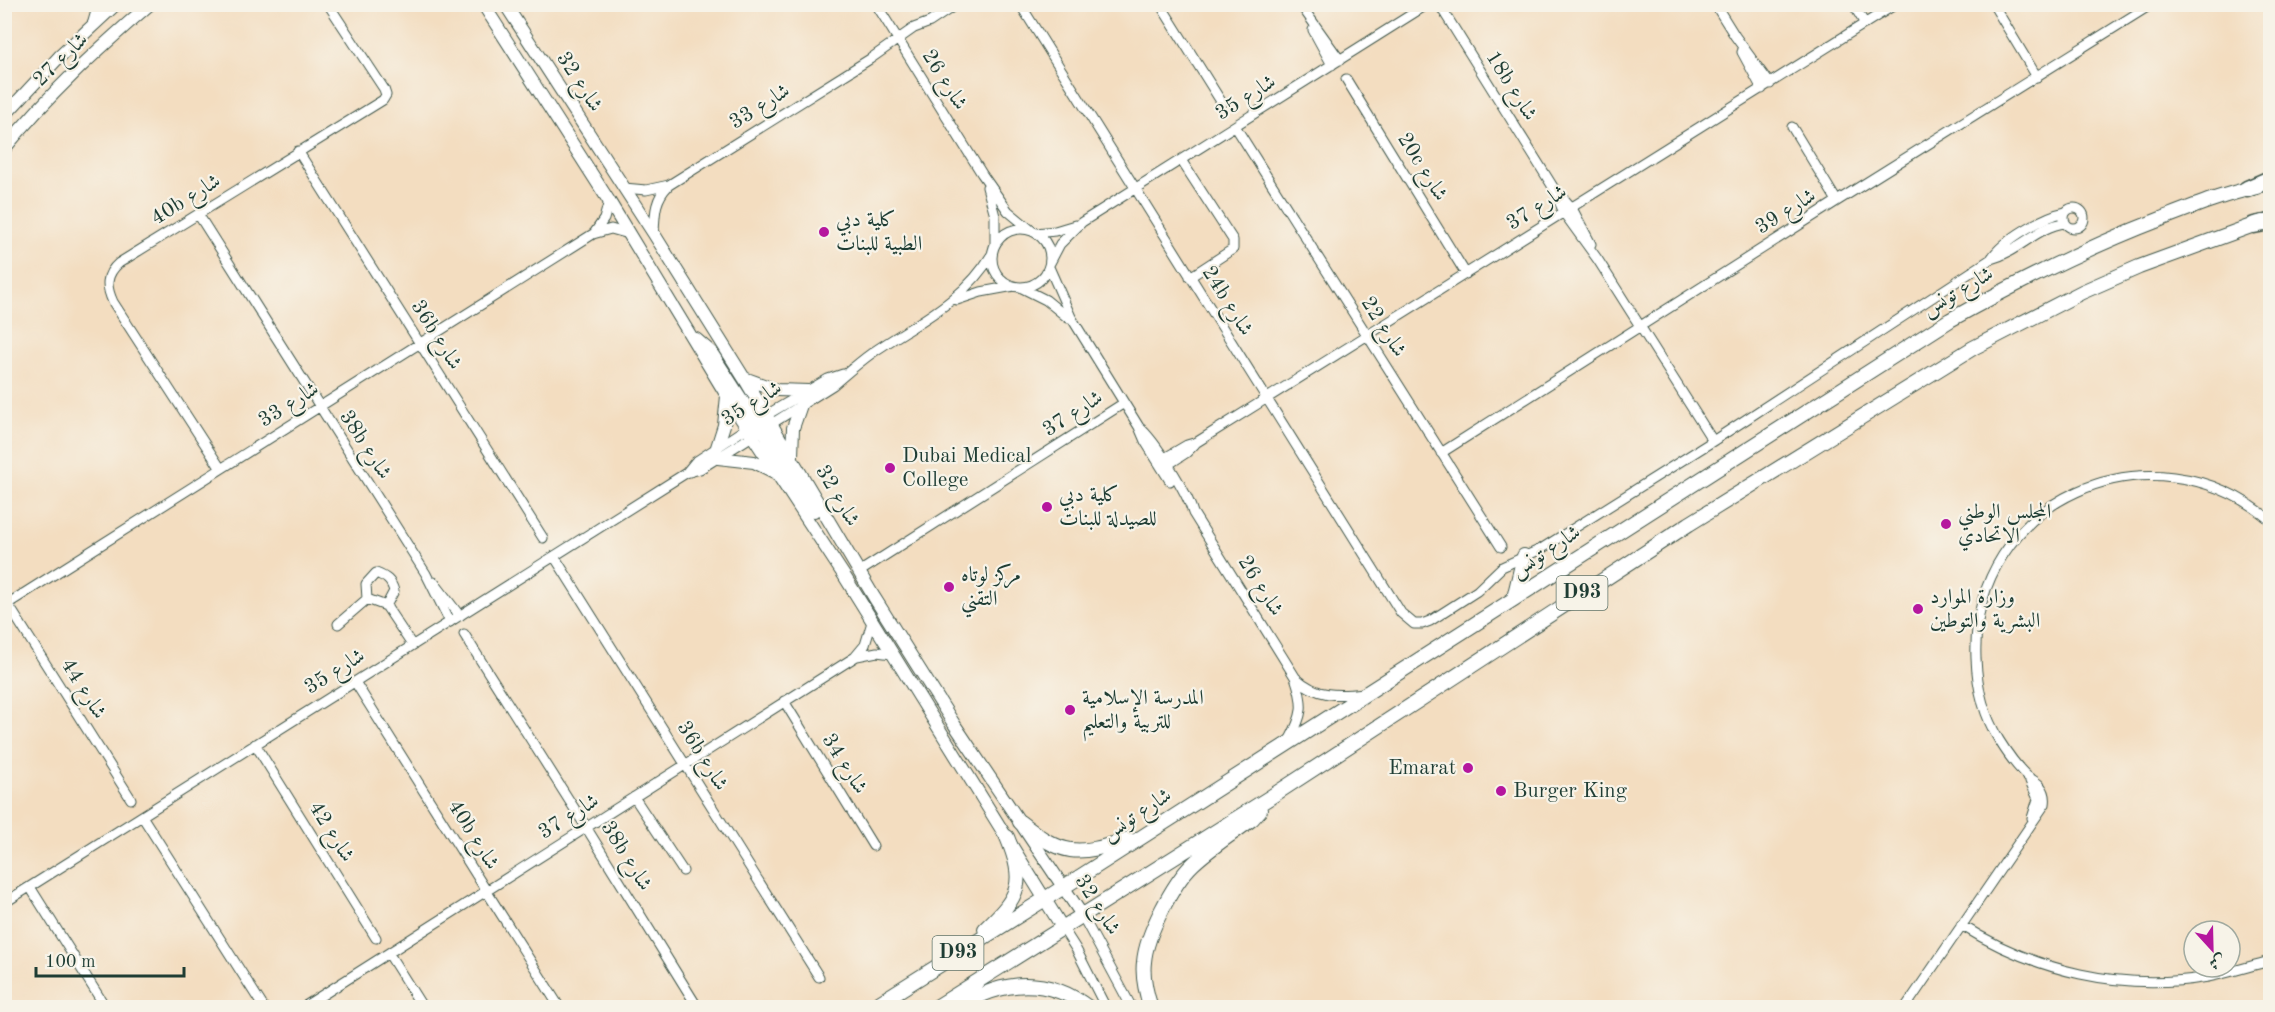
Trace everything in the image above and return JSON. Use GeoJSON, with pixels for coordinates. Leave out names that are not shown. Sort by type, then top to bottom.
{"type":"FeatureCollection","features":[{"type":"Feature","properties":{"kind":"highway"},"geometry":{"type":"LineString","coordinates":[[2247,189],[2271,179]]}},
{"type":"Feature","properties":{"kind":"main road","name":"شارع تونس"},"geometry":{"type":"LineString","coordinates":[[871,1008],[1064,887],[1913,343],[1997,293],[2065,259],[2125,233],[2247,189],[2271,184]]}},
{"type":"Feature","properties":{"kind":"main road","name":"D93"},"geometry":{"type":"LineString","coordinates":[[935,1008],[1269,798],[1689,524],[1973,348],[2139,267],[2265,222]]}},
{"type":"Feature","properties":{"kind":"main road"},"geometry":{"type":"LineString","coordinates":[[1514,598],[1524,556]]}},
{"type":"Feature","properties":{"kind":"main road"},"geometry":{"type":"LineString","coordinates":[[1151,1008],[1144,978],[1147,944],[1177,883],[1198,859],[1252,819],[1269,798]]}},
{"type":"Feature","properties":{"kind":"main road"},"geometry":{"type":"LineString","coordinates":[[1020,822],[1050,844],[1070,850],[1094,850],[1149,831]]}},
{"type":"Feature","properties":{"kind":"main road"},"geometry":{"type":"LineString","coordinates":[[963,949],[1002,913],[1013,897],[1018,878],[1018,867],[1007,837]]}},
{"type":"Feature","properties":{"kind":"main road"},"geometry":{"type":"LineString","coordinates":[[957,1008],[994,989],[1020,985],[1058,991],[1070,995],[1089,1008]]}},
{"type":"Feature","properties":{"kind":"street"},"geometry":{"type":"LineString","coordinates":[[92,25],[98,4]]}},
{"type":"Feature","properties":{"kind":"street","name":"شارع 27"},"geometry":{"type":"LineString","coordinates":[[4,116],[27,89],[116,4]]}},
{"type":"Feature","properties":{"kind":"street","name":"شارع 27"},"geometry":{"type":"LineString","coordinates":[[4,148],[81,66],[150,4]]}},
{"type":"Feature","properties":{"kind":"street","name":"40b شارع"},"geometry":{"type":"LineString","coordinates":[[220,470],[113,302],[107,289],[109,274],[118,263],[381,102],[386,94],[384,89],[328,4]]}},
{"type":"Feature","properties":{"kind":"street","name":"شارع 32"},"geometry":{"type":"LineString","coordinates":[[483,4],[609,201],[727,394],[792,457],[837,536],[954,724],[1082,915],[1132,1008]]}},
{"type":"Feature","properties":{"kind":"street","name":"شارع 32"},"geometry":{"type":"LineString","coordinates":[[505,4],[744,378],[779,476],[1007,837],[1076,949],[1107,1008]]}},
{"type":"Feature","properties":{"kind":"street","name":"شارع 26"},"geometry":{"type":"LineString","coordinates":[[876,4],[982,174],[1008,211],[1034,232]]}},
{"type":"Feature","properties":{"kind":"street","name":"شارع 33"},"geometry":{"type":"LineString","coordinates":[[654,234],[655,208],[662,191],[669,185],[870,59],[880,57],[899,41],[921,31],[930,22],[957,4]]}},
{"type":"Feature","properties":{"kind":"street","name":"24b شارع"},"geometry":{"type":"LineString","coordinates":[[1020,4],[1404,616],[1410,622],[1418,624],[1430,621],[1477,591],[1502,567]]}},
{"type":"Feature","properties":{"kind":"street"},"geometry":{"type":"LineString","coordinates":[[1160,4],[1222,103]]}},
{"type":"Feature","properties":{"kind":"street"},"geometry":{"type":"LineString","coordinates":[[1300,4],[1336,62]]}},
{"type":"Feature","properties":{"kind":"street","name":"شارع 35"},"geometry":{"type":"LineString","coordinates":[[1049,265],[1059,244],[1082,222],[1428,4]]}},
{"type":"Feature","properties":{"kind":"street","name":"18b شارع"},"geometry":{"type":"LineString","coordinates":[[1439,4],[1713,441]]}},
{"type":"Feature","properties":{"kind":"street"},"geometry":{"type":"LineString","coordinates":[[1715,4],[1766,86]]}},
{"type":"Feature","properties":{"kind":"street"},"geometry":{"type":"LineString","coordinates":[[1853,4],[1865,24]]}},
{"type":"Feature","properties":{"kind":"street","name":"شارع 37"},"geometry":{"type":"LineString","coordinates":[[1163,464],[1186,453],[1197,442],[1896,4]]}},
{"type":"Feature","properties":{"kind":"street"},"geometry":{"type":"LineString","coordinates":[[1993,4],[2037,77]]}},
{"type":"Feature","properties":{"kind":"street","name":"شارع 39"},"geometry":{"type":"LineString","coordinates":[[1441,453],[2152,4]]}},
{"type":"Feature","properties":{"kind":"street","name":"20c شارع"},"geometry":{"type":"LineString","coordinates":[[1346,79],[1466,274]]}},
{"type":"Feature","properties":{"kind":"street","name":"شارع 22"},"geometry":{"type":"LineString","coordinates":[[1235,126],[1501,547]]}},
{"type":"Feature","properties":{"kind":"street"},"geometry":{"type":"LineString","coordinates":[[1792,127],[1837,201]]}},
{"type":"Feature","properties":{"kind":"street","name":"36b شارع"},"geometry":{"type":"LineString","coordinates":[[298,151],[543,538]]}},
{"type":"Feature","properties":{"kind":"street"},"geometry":{"type":"LineString","coordinates":[[1181,160],[1233,240],[1233,249],[1190,277]]}},
{"type":"Feature","properties":{"kind":"street","name":"شارع 26"},"geometry":{"type":"LineString","coordinates":[[982,174],[995,216],[994,250]]}},
{"type":"Feature","properties":{"kind":"street","name":"شارع 33"},"geometry":{"type":"LineString","coordinates":[[624,188],[646,190],[669,185]]}},
{"type":"Feature","properties":{"kind":"street","name":"شارع 33"},"geometry":{"type":"LineString","coordinates":[[593,234],[604,219],[609,201]]}},
{"type":"Feature","properties":{"kind":"street"},"geometry":{"type":"LineString","coordinates":[[1502,567],[1541,549],[1713,441],[1991,259],[2006,253],[2052,226],[2065,223],[2075,228],[2084,220],[2082,212],[2076,208],[2047,218],[2006,243],[1991,259]]}},
{"type":"Feature","properties":{"kind":"street"},"geometry":{"type":"LineString","coordinates":[[2065,223],[2066,212]]}},
{"type":"Feature","properties":{"kind":"street","name":"38b شارع"},"geometry":{"type":"LineString","coordinates":[[198,213],[426,574],[450,622]]}},
{"type":"Feature","properties":{"kind":"street","name":"شارع 35"},"geometry":{"type":"LineString","coordinates":[[1034,232],[1055,231],[1082,222]]}},
{"type":"Feature","properties":{"kind":"street","name":"شارع 33"},"geometry":{"type":"LineString","coordinates":[[6,603],[593,234],[611,229],[629,234]]}},
{"type":"Feature","properties":{"kind":"street"},"geometry":{"type":"LineString","coordinates":[[1015,230],[1034,232],[1048,246],[1049,265],[1037,282],[1018,286],[1000,278],[993,263],[994,250],[1000,238],[1015,230]]}},
{"type":"Feature","properties":{"kind":"street","name":"شارع 35"},"geometry":{"type":"LineString","coordinates":[[4,903],[686,473],[695,462],[718,452],[808,391],[843,374],[950,303],[974,281],[994,250]]}},
{"type":"Feature","properties":{"kind":"street","name":"شارع 26"},"geometry":{"type":"LineString","coordinates":[[1049,265],[1064,305],[1078,329],[1139,427],[1150,438],[1183,502],[1193,513],[1295,677],[1304,686],[1323,694],[1366,693]]}},
{"type":"Feature","properties":{"kind":"street","name":"شارع 26"},"geometry":{"type":"LineString","coordinates":[[1018,286],[1058,308],[1078,329]]}},
{"type":"Feature","properties":{"kind":"street","name":"شارع 35"},"geometry":{"type":"LineString","coordinates":[[950,303],[981,292],[1018,286]]}},
{"type":"Feature","properties":{"kind":"street"},"geometry":{"type":"LineString","coordinates":[[693,338],[709,348],[823,525],[837,536]]}},
{"type":"Feature","properties":{"kind":"street","name":"شارع 35"},"geometry":{"type":"LineString","coordinates":[[760,425],[801,405],[833,385],[843,374]]}},
{"type":"Feature","properties":{"kind":"street"},"geometry":{"type":"LineString","coordinates":[[744,378],[777,390],[808,391]]}},
{"type":"Feature","properties":{"kind":"street"},"geometry":{"type":"LineString","coordinates":[[727,394],[718,452],[765,466],[779,476]]}},
{"type":"Feature","properties":{"kind":"street","name":"شارع 37"},"geometry":{"type":"LineString","coordinates":[[859,572],[1124,403]]}},
{"type":"Feature","properties":{"kind":"street"},"geometry":{"type":"LineString","coordinates":[[792,457],[793,428],[801,405]]}},
{"type":"Feature","properties":{"kind":"street"},"geometry":{"type":"LineString","coordinates":[[1905,1008],[2043,809],[2046,799],[2040,785],[2029,778],[2008,753],[1991,725],[1980,693],[1976,658],[1977,621],[1987,586],[2004,553],[2028,524],[2044,510],[2082,488],[2123,477],[2144,475],[2185,478],[2205,483],[2242,499],[2271,520]]}},
{"type":"Feature","properties":{"kind":"street","name":"36b شارع"},"geometry":{"type":"LineString","coordinates":[[554,556],[819,977]]}},
{"type":"Feature","properties":{"kind":"street"},"geometry":{"type":"LineString","coordinates":[[1502,567],[1519,572]]}},
{"type":"Feature","properties":{"kind":"street"},"geometry":{"type":"LineString","coordinates":[[367,599],[366,584],[376,573],[388,579],[392,584],[394,591],[386,606]]}},
{"type":"Feature","properties":{"kind":"street","name":"38b شارع"},"geometry":{"type":"LineString","coordinates":[[426,574],[460,616]]}},
{"type":"Feature","properties":{"kind":"street"},"geometry":{"type":"LineString","coordinates":[[367,599],[386,606],[412,645]]}},
{"type":"Feature","properties":{"kind":"street"},"geometry":{"type":"LineString","coordinates":[[338,624],[367,599]]}},
{"type":"Feature","properties":{"kind":"street","name":"شارع 44"},"geometry":{"type":"LineString","coordinates":[[6,603],[131,799]]}},
{"type":"Feature","properties":{"kind":"street","name":"شارع 37"},"geometry":{"type":"LineString","coordinates":[[302,1008],[855,657],[866,645],[872,622]]}},
{"type":"Feature","properties":{"kind":"street","name":"38b شارع"},"geometry":{"type":"LineString","coordinates":[[464,634],[698,1008]]}},
{"type":"Feature","properties":{"kind":"street","name":"شارع 37"},"geometry":{"type":"LineString","coordinates":[[855,657],[877,652],[892,654]]}},
{"type":"Feature","properties":{"kind":"street","name":"شارع 26"},"geometry":{"type":"LineString","coordinates":[[1288,743],[1301,715],[1302,706],[1295,677]]}},
{"type":"Feature","properties":{"kind":"street","name":"40b شارع"},"geometry":{"type":"LineString","coordinates":[[355,682],[560,1008]]}},
{"type":"Feature","properties":{"kind":"street","name":"شارع 34"},"geometry":{"type":"LineString","coordinates":[[784,701],[873,846]]}},
{"type":"Feature","properties":{"kind":"street","name":"شارع 42"},"geometry":{"type":"LineString","coordinates":[[255,744],[376,938]]}},
{"type":"Feature","properties":{"kind":"street"},"geometry":{"type":"LineString","coordinates":[[634,797],[683,871]]}},
{"type":"Feature","properties":{"kind":"street"},"geometry":{"type":"LineString","coordinates":[[142,816],[264,1008]]}},
{"type":"Feature","properties":{"kind":"street"},"geometry":{"type":"LineString","coordinates":[[30,887],[106,1008]]}},
{"type":"Feature","properties":{"kind":"street"},"geometry":{"type":"LineString","coordinates":[[1962,923],[1996,944],[2059,970],[2105,979],[2157,982],[2209,976],[2271,960]]}},
{"type":"Feature","properties":{"kind":"street"},"geometry":{"type":"LineString","coordinates":[[388,954],[423,1008]]}},
{"type":"Feature","properties":{"kind":"place","name":"كلية دبي الطبية للبنات"},"geometry":{"type":"Point","coordinates":[824,232]}},
{"type":"Feature","properties":{"kind":"place","name":"Dubai Medical College"},"geometry":{"type":"Point","coordinates":[890,468]}},
{"type":"Feature","properties":{"kind":"place","name":"كلية دبي للصيدلة للبنات"},"geometry":{"type":"Point","coordinates":[1047,507]}},
{"type":"Feature","properties":{"kind":"place","name":"المجلس الوطني الاتحادي"},"geometry":{"type":"Point","coordinates":[1946,524]}},
{"type":"Feature","properties":{"kind":"place","name":"مركز لوتاه التقني"},"geometry":{"type":"Point","coordinates":[949,587]}},
{"type":"Feature","properties":{"kind":"place","name":"وزارة الموارد البشرية والتوطين"},"geometry":{"type":"Point","coordinates":[1918,609]}},
{"type":"Feature","properties":{"kind":"place","name":"المدرسة الإسلامية للتربية والتعليم"},"geometry":{"type":"Point","coordinates":[1070,710]}},
{"type":"Feature","properties":{"kind":"place","name":"Emarat"},"geometry":{"type":"Point","coordinates":[1468,768]}},
{"type":"Feature","properties":{"kind":"place","name":"Burger King"},"geometry":{"type":"Point","coordinates":[1501,791]}}]}
